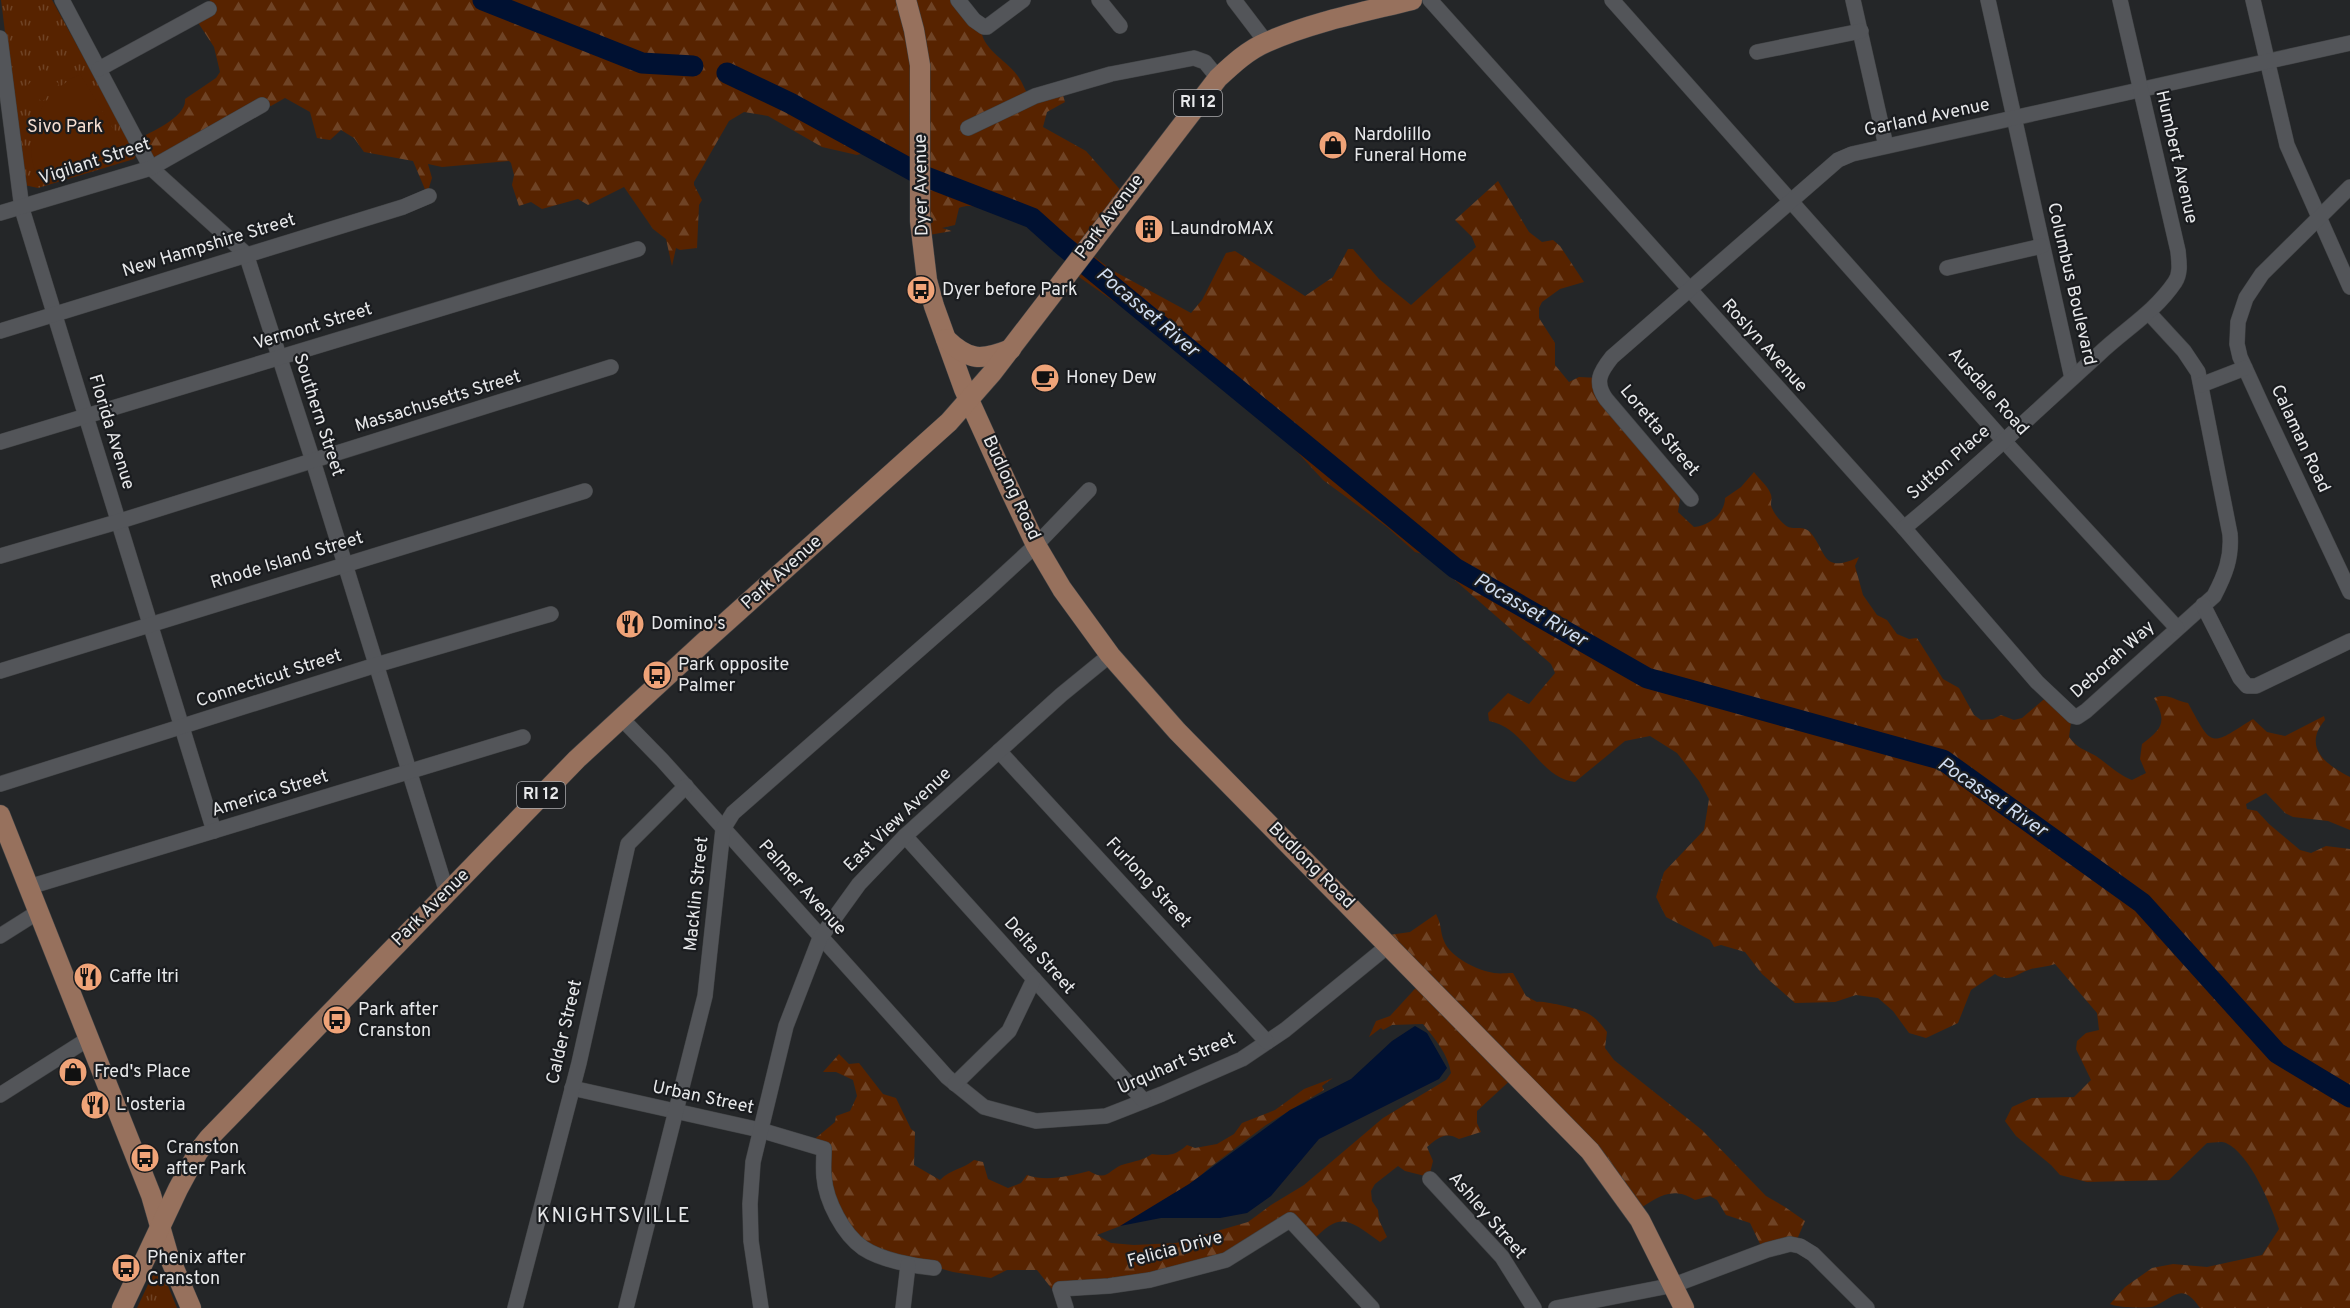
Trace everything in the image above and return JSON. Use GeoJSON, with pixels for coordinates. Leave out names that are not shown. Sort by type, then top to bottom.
{"type":"FeatureCollection","features":[{"type":"Feature","properties":{"kind":"main road","name":"Dyer Avenue"},"geometry":{"type":"LineString","coordinates":[[906,0],[920,65],[920,221],[927,280],[944,337],[969,401]]}},
{"type":"Feature","properties":{"kind":"main road","name":"Park Avenue"},"geometry":{"type":"LineString","coordinates":[[160,1229],[198,1152],[209,1138],[542,794],[621,718],[949,422],[969,401],[1218,78],[1241,57],[1266,42],[1376,4],[1412,0]]}},
{"type":"Feature","properties":{"kind":"main road"},"geometry":{"type":"LineString","coordinates":[[944,337],[960,352],[974,358],[992,357],[1011,349]]}},
{"type":"Feature","properties":{"kind":"main road","name":"Budlong Road"},"geometry":{"type":"LineString","coordinates":[[969,401],[1036,545],[1062,589],[1110,654],[1177,731],[1590,1151],[1640,1220],[1684,1308]]}},
{"type":"Feature","properties":{"kind":"main road"},"geometry":{"type":"LineString","coordinates":[[0,814],[151,1195],[160,1229],[191,1308]]}},
{"type":"Feature","properties":{"kind":"main road","name":"RI 12"},"geometry":{"type":"LineString","coordinates":[[122,1308],[160,1229]]}},
{"type":"Feature","properties":{"kind":"street"},"geometry":{"type":"LineString","coordinates":[[62,0],[151,168],[246,254]]}},
{"type":"Feature","properties":{"kind":"street"},"geometry":{"type":"LineString","coordinates":[[958,0],[980,26],[987,27],[1023,0]]}},
{"type":"Feature","properties":{"kind":"street"},"geometry":{"type":"LineString","coordinates":[[1099,0],[1120,26]]}},
{"type":"Feature","properties":{"kind":"street"},"geometry":{"type":"LineString","coordinates":[[1234,0],[1266,42]]}},
{"type":"Feature","properties":{"kind":"street","name":"Roslyn Avenue"},"geometry":{"type":"LineString","coordinates":[[1430,0],[1689,292],[1904,528],[2037,682],[2073,716]]}},
{"type":"Feature","properties":{"kind":"street","name":"Ausdale Road"},"geometry":{"type":"LineString","coordinates":[[1612,0],[2004,441],[2177,628]]}},
{"type":"Feature","properties":{"kind":"street"},"geometry":{"type":"LineString","coordinates":[[1853,0],[1886,146]]}},
{"type":"Feature","properties":{"kind":"street","name":"Columbus Boulevard"},"geometry":{"type":"LineString","coordinates":[[1988,0],[2072,378]]}},
{"type":"Feature","properties":{"kind":"street","name":"Humbert Avenue"},"geometry":{"type":"LineString","coordinates":[[2120,0],[2180,264],[2177,280],[2149,313]]}},
{"type":"Feature","properties":{"kind":"street"},"geometry":{"type":"LineString","coordinates":[[2253,0],[2287,145],[2319,219],[2346,270],[2350,287]]}},
{"type":"Feature","properties":{"kind":"street"},"geometry":{"type":"LineString","coordinates":[[99,69],[209,9]]}},
{"type":"Feature","properties":{"kind":"street"},"geometry":{"type":"LineString","coordinates":[[1757,52],[1860,31]]}},
{"type":"Feature","properties":{"kind":"street","name":"Florida Avenue"},"geometry":{"type":"LineString","coordinates":[[0,38],[22,206],[117,522],[214,831]]}},
{"type":"Feature","properties":{"kind":"street","name":"Garland Avenue"},"geometry":{"type":"LineString","coordinates":[[1599,386],[1602,370],[1612,357],[1838,160],[1852,154],[1886,146],[2350,43]]}},
{"type":"Feature","properties":{"kind":"street"},"geometry":{"type":"LineString","coordinates":[[968,128],[1035,96],[1111,74],[1194,58],[1205,62],[1218,78]]}},
{"type":"Feature","properties":{"kind":"street","name":"Vigilant Street"},"geometry":{"type":"LineString","coordinates":[[0,213],[151,168],[262,105]]}},
{"type":"Feature","properties":{"kind":"street","name":"Calaman Road"},"geometry":{"type":"LineString","coordinates":[[2350,187],[2319,219],[2276,257],[2262,274],[2246,298],[2238,322],[2237,344],[2245,368],[2350,591]]}},
{"type":"Feature","properties":{"kind":"street","name":"New Hampshire Street"},"geometry":{"type":"LineString","coordinates":[[0,331],[403,207],[429,196]]}},
{"type":"Feature","properties":{"kind":"street"},"geometry":{"type":"LineString","coordinates":[[1947,268],[2042,246]]}},
{"type":"Feature","properties":{"kind":"street","name":"Vermont Street"},"geometry":{"type":"LineString","coordinates":[[0,442],[638,249]]}},
{"type":"Feature","properties":{"kind":"street","name":"Southern Street"},"geometry":{"type":"LineString","coordinates":[[246,254],[313,461],[447,893]]}},
{"type":"Feature","properties":{"kind":"street"},"geometry":{"type":"LineString","coordinates":[[2149,313],[2184,351],[2198,372],[2230,534],[2231,550],[2222,580],[2214,596],[2177,628]]}},
{"type":"Feature","properties":{"kind":"street","name":"Columbus Boulevard"},"geometry":{"type":"LineString","coordinates":[[2072,378],[2114,339],[2149,313]]}},
{"type":"Feature","properties":{"kind":"street","name":"Massachusetts Street"},"geometry":{"type":"LineString","coordinates":[[0,556],[117,522],[611,367]]}},
{"type":"Feature","properties":{"kind":"street"},"geometry":{"type":"LineString","coordinates":[[2200,385],[2245,368]]}},
{"type":"Feature","properties":{"kind":"street","name":"Sutton Place"},"geometry":{"type":"LineString","coordinates":[[1904,528],[2072,378]]}},
{"type":"Feature","properties":{"kind":"street","name":"Loretta Street"},"geometry":{"type":"LineString","coordinates":[[1599,386],[1606,399],[1691,499]]}},
{"type":"Feature","properties":{"kind":"street","name":"Macklin Street"},"geometry":{"type":"LineString","coordinates":[[626,1308],[705,996],[723,829],[733,813],[1036,545],[1089,490]]}},
{"type":"Feature","properties":{"kind":"street","name":"Rhode Island Street"},"geometry":{"type":"LineString","coordinates":[[0,671],[585,491]]}},
{"type":"Feature","properties":{"kind":"street"},"geometry":{"type":"LineString","coordinates":[[2204,605],[2240,678],[2247,686],[2256,686],[2350,641]]}},
{"type":"Feature","properties":{"kind":"street","name":"Connecticut Street"},"geometry":{"type":"LineString","coordinates":[[0,784],[376,665],[551,614]]}},
{"type":"Feature","properties":{"kind":"street","name":"Deborah Way"},"geometry":{"type":"LineString","coordinates":[[2073,716],[2077,717],[2086,711],[2177,628]]}},
{"type":"Feature","properties":{"kind":"street","name":"East View Avenue"},"geometry":{"type":"LineString","coordinates":[[761,1308],[751,1241],[750,1204],[753,1162],[786,1026],[820,938],[859,884],[905,836],[1110,654]]}},
{"type":"Feature","properties":{"kind":"street","name":"Palmer Avenue"},"geometry":{"type":"LineString","coordinates":[[621,718],[686,786],[820,938],[947,1077],[956,1084]]}},
{"type":"Feature","properties":{"kind":"street","name":"America Street"},"geometry":{"type":"LineString","coordinates":[[29,887],[523,737]]}},
{"type":"Feature","properties":{"kind":"street","name":"Furlong Street"},"geometry":{"type":"LineString","coordinates":[[999,751],[1267,1042]]}},
{"type":"Feature","properties":{"kind":"street","name":"Calder Street"},"geometry":{"type":"LineString","coordinates":[[515,1308],[572,1088],[628,844],[686,786]]}},
{"type":"Feature","properties":{"kind":"street","name":"Delta Street"},"geometry":{"type":"LineString","coordinates":[[905,836],[1144,1101]]}},
{"type":"Feature","properties":{"kind":"street"},"geometry":{"type":"LineString","coordinates":[[0,936],[38,912]]}},
{"type":"Feature","properties":{"kind":"street","name":"Urquhart Street"},"geometry":{"type":"LineString","coordinates":[[956,1084],[984,1107],[1036,1121],[1106,1116],[1242,1059],[1285,1030],[1389,945]]}},
{"type":"Feature","properties":{"kind":"street"},"geometry":{"type":"LineString","coordinates":[[956,1084],[1009,1031],[1034,980]]}},
{"type":"Feature","properties":{"kind":"street"},"geometry":{"type":"LineString","coordinates":[[0,1095],[88,1039]]}},
{"type":"Feature","properties":{"kind":"street","name":"Urban Street"},"geometry":{"type":"LineString","coordinates":[[572,1088],[760,1130],[824,1149],[824,1177],[831,1204],[842,1225],[863,1248],[908,1266]]}},
{"type":"Feature","properties":{"kind":"street","name":"Ashley Street"},"geometry":{"type":"LineString","coordinates":[[1430,1179],[1502,1257],[1534,1308]]}},
{"type":"Feature","properties":{"kind":"street","name":"Felicia Drive"},"geometry":{"type":"LineString","coordinates":[[1066,1308],[1060,1289],[1109,1286],[1150,1280],[1226,1260],[1290,1220],[1372,1308]]}},
{"type":"Feature","properties":{"kind":"street"},"geometry":{"type":"LineString","coordinates":[[1556,1308],[1674,1285],[1767,1250],[1790,1244],[1800,1246],[1813,1254],[1867,1308]]}},
{"type":"Feature","properties":{"kind":"street"},"geometry":{"type":"LineString","coordinates":[[903,1308],[908,1266],[934,1268]]}},
{"type":"Feature","properties":{"kind":"green space","name":"Sivo Park"},"geometry":{"type":"Polygon","coordinates":[[[1,0],[52,0],[137,154],[134,159],[38,188],[24,185],[1,0]]]}},
{"type":"Feature","properties":{"kind":"green space"},"geometry":{"type":"Polygon","coordinates":[[[210,0],[958,0],[981,26],[982,34],[989,47],[1019,77],[1029,97],[1062,92],[1065,102],[1047,112],[1043,127],[1086,151],[1124,194],[1091,254],[1110,269],[1191,313],[1202,300],[1226,253],[1235,251],[1305,296],[1333,277],[1348,249],[1353,249],[1379,279],[1411,305],[1476,247],[1472,237],[1455,220],[1498,181],[1529,232],[1542,242],[1553,240],[1560,246],[1584,282],[1560,289],[1542,302],[1539,308],[1539,318],[1555,343],[1555,365],[1569,382],[1579,377],[1599,378],[1682,487],[1678,512],[1694,527],[1710,522],[1719,514],[1725,498],[1741,487],[1754,472],[1770,492],[1774,513],[1787,526],[1804,528],[1810,532],[1831,562],[1847,562],[1859,557],[1855,566],[1863,595],[1877,615],[1887,620],[1897,634],[1909,639],[1917,638],[1943,679],[1959,688],[1974,715],[1981,720],[1993,719],[2001,715],[2014,720],[2022,718],[2049,695],[2072,715],[2069,737],[2072,741],[2132,780],[2146,773],[2140,759],[2142,744],[2155,733],[2161,724],[2161,713],[2154,698],[2159,696],[2167,696],[2188,703],[2203,729],[2214,738],[2220,738],[2253,719],[2267,732],[2285,736],[2324,716],[2325,720],[2318,730],[2316,747],[2325,761],[2350,777],[2350,830],[2328,821],[2293,817],[2285,813],[2266,793],[2246,804],[2247,809],[2257,811],[2300,850],[2311,853],[2326,846],[2350,849],[2350,1308],[2200,1308],[2188,1295],[2182,1293],[2152,1307],[2137,1308],[2110,1304],[2125,1287],[2152,1268],[2173,1264],[2207,1267],[2262,1255],[2279,1229],[2265,1194],[2251,1169],[2235,1149],[2226,1143],[2207,1143],[2169,1180],[2087,1182],[2060,1175],[2016,1136],[2005,1121],[2012,1107],[2032,1098],[2074,1097],[2091,1080],[2076,1049],[2077,1041],[2086,1033],[2099,1030],[2097,1013],[2055,964],[2031,969],[2009,978],[1995,974],[1971,990],[1958,1023],[1926,1038],[1909,1033],[1893,1011],[1878,998],[1856,995],[1835,1002],[1795,1003],[1762,974],[1745,952],[1721,945],[1714,947],[1710,940],[1666,917],[1656,897],[1664,872],[1704,830],[1709,799],[1699,781],[1677,753],[1650,736],[1625,741],[1575,782],[1551,771],[1513,733],[1502,725],[1489,721],[1488,713],[1508,693],[1529,704],[1555,673],[1551,664],[1426,555],[1415,552],[1387,527],[1323,480],[1267,419],[1200,362],[1072,272],[1075,265],[1051,246],[1052,234],[1044,221],[1035,223],[968,206],[959,208],[955,225],[942,228],[952,231],[929,235],[923,157],[894,158],[888,153],[875,150],[857,155],[822,147],[768,116],[744,112],[729,121],[694,182],[702,200],[699,205],[697,248],[680,250],[676,248],[672,266],[666,239],[653,229],[624,187],[588,205],[578,199],[542,209],[531,202],[519,206],[512,185],[514,175],[509,161],[442,167],[428,164],[432,178],[427,194],[413,161],[364,152],[354,138],[341,130],[330,140],[317,138],[310,112],[285,98],[271,106],[263,105],[153,166],[137,140],[175,118],[184,106],[185,99],[216,78],[220,72],[214,47],[195,18],[208,8],[210,0]]]}},
{"type":"Feature","properties":{"kind":"green space"},"geometry":{"type":"Polygon","coordinates":[[[43,69],[59,84],[42,102],[26,87],[43,69]]]}},
{"type":"Feature","properties":{"kind":"green space"},"geometry":{"type":"Polygon","coordinates":[[[80,74],[123,145],[117,157],[39,183],[31,150],[36,120],[52,94],[80,74]]]}},
{"type":"Feature","properties":{"kind":"green space"},"geometry":{"type":"Polygon","coordinates":[[[1436,914],[1447,947],[1458,958],[1487,971],[1513,973],[1526,996],[1537,1002],[1577,1009],[1595,1019],[1607,1032],[1605,1048],[1614,1060],[1702,1130],[1766,1196],[1805,1221],[1795,1244],[1762,1248],[1750,1223],[1726,1215],[1717,1200],[1710,1196],[1695,1200],[1671,1193],[1636,1211],[1515,1076],[1477,1111],[1477,1123],[1481,1132],[1459,1139],[1450,1136],[1442,1137],[1427,1147],[1433,1161],[1429,1177],[1405,1171],[1398,1166],[1375,1184],[1371,1191],[1372,1201],[1378,1210],[1379,1220],[1387,1237],[1380,1242],[1360,1228],[1345,1222],[1330,1225],[1312,1241],[1291,1221],[1221,1261],[1058,1291],[1052,1289],[1037,1270],[1007,1270],[991,1278],[953,1272],[864,1247],[841,1224],[824,1149],[811,1142],[835,1122],[836,1116],[850,1111],[857,1096],[853,1080],[836,1072],[823,1072],[839,1054],[849,1064],[859,1063],[883,1094],[896,1098],[911,1129],[915,1132],[914,1165],[940,1180],[974,1160],[983,1162],[988,1179],[1008,1188],[1021,1183],[1027,1175],[1050,1178],[1089,1171],[1100,1176],[1152,1154],[1171,1154],[1187,1145],[1195,1148],[1217,1144],[1234,1134],[1242,1123],[1275,1110],[1304,1089],[1333,1078],[1322,1086],[1324,1090],[1266,1125],[1209,1168],[1173,1201],[1136,1220],[1097,1235],[1111,1243],[1134,1245],[1176,1243],[1248,1222],[1304,1185],[1383,1118],[1446,1080],[1451,1073],[1444,1053],[1423,1024],[1392,1025],[1383,1030],[1381,1028],[1369,1037],[1376,1021],[1390,1016],[1423,980],[1382,936],[1410,932],[1436,914]]]}},
{"type":"Feature","properties":{"kind":"green space"},"geometry":{"type":"Polygon","coordinates":[[[159,1273],[164,1276],[177,1308],[137,1308],[152,1276],[159,1273]]]}},
{"type":"Feature","properties":{"kind":"water"},"geometry":{"type":"Polygon","coordinates":[[[1415,1026],[1427,1033],[1447,1068],[1439,1079],[1319,1139],[1271,1196],[1247,1213],[1220,1218],[1161,1218],[1120,1226],[1189,1184],[1290,1110],[1351,1079],[1392,1041],[1415,1026]]]}},
{"type":"Feature","properties":{"kind":"waterway","name":"Pocasset River"},"geometry":{"type":"LineString","coordinates":[[483,0],[642,63],[693,66]]}},
{"type":"Feature","properties":{"kind":"waterway","name":"Pocasset River"},"geometry":{"type":"LineString","coordinates":[[727,73],[790,103],[921,175],[1032,218],[1455,568],[1647,678],[1943,760],[2142,903],[2277,1053],[2350,1097]]}},
{"type":"Feature","properties":{"kind":"place","name":"Nardolillo Funeral Home"},"geometry":{"type":"Point","coordinates":[1333,145]}},
{"type":"Feature","properties":{"kind":"place","name":"LaundroMAX"},"geometry":{"type":"Point","coordinates":[1149,229]}},
{"type":"Feature","properties":{"kind":"place","name":"Dyer before Park"},"geometry":{"type":"Point","coordinates":[921,290]}},
{"type":"Feature","properties":{"kind":"place","name":"Honey Dew"},"geometry":{"type":"Point","coordinates":[1045,378]}},
{"type":"Feature","properties":{"kind":"place","name":"Domino's"},"geometry":{"type":"Point","coordinates":[630,624]}},
{"type":"Feature","properties":{"kind":"place","name":"Park opposite Palmer"},"geometry":{"type":"Point","coordinates":[657,675]}},
{"type":"Feature","properties":{"kind":"place","name":"Caffe Itri"},"geometry":{"type":"Point","coordinates":[88,977]}},
{"type":"Feature","properties":{"kind":"place","name":"Park after Cranston"},"geometry":{"type":"Point","coordinates":[337,1020]}},
{"type":"Feature","properties":{"kind":"place","name":"Fred's Place"},"geometry":{"type":"Point","coordinates":[73,1072]}},
{"type":"Feature","properties":{"kind":"place","name":"L'osteria"},"geometry":{"type":"Point","coordinates":[95,1105]}},
{"type":"Feature","properties":{"kind":"place","name":"Cranston after Park"},"geometry":{"type":"Point","coordinates":[145,1158]}},
{"type":"Feature","properties":{"kind":"place","name":"Phenix after Cranston"},"geometry":{"type":"Point","coordinates":[126,1268]}},
{"type":"Feature","properties":{"kind":"district","name":"KNIGHTSVILLE"},"geometry":{"type":"Point","coordinates":[614,1217]}}]}
